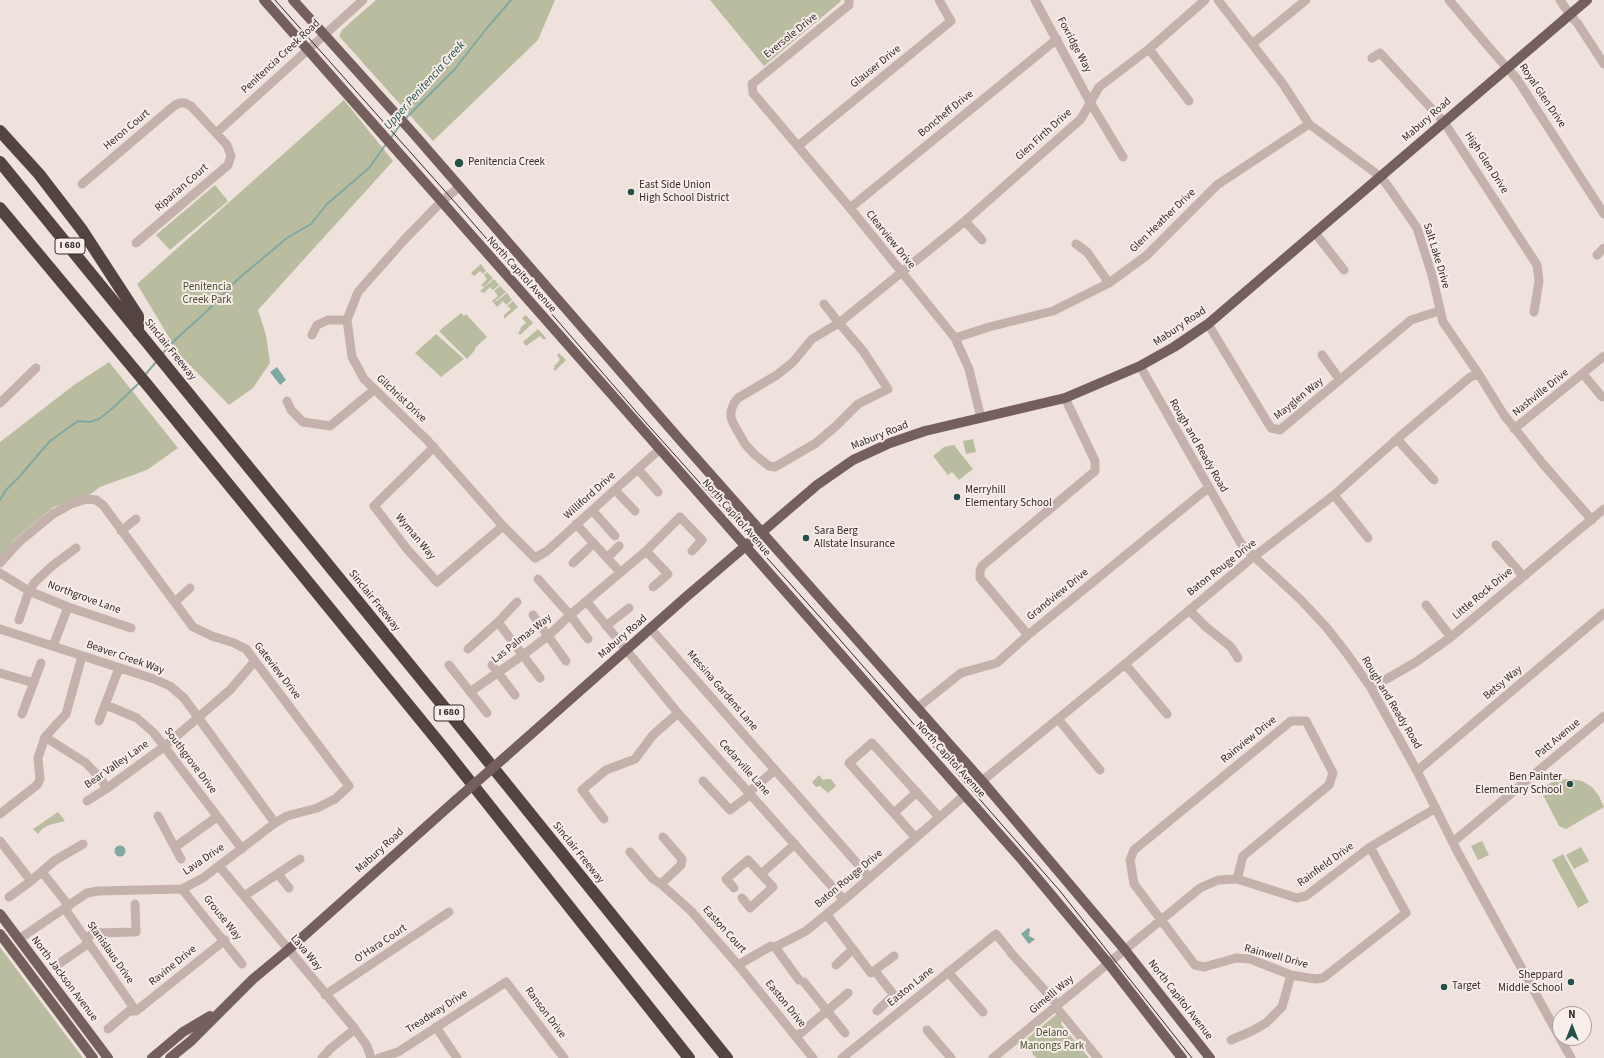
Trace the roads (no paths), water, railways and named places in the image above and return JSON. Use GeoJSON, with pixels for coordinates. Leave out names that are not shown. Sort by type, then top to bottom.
{"type":"FeatureCollection","features":[{"type":"Feature","properties":{"kind":"highway"},"geometry":{"type":"LineString","coordinates":[[0,131],[39,174],[82,230],[138,316],[142,336]]}},
{"type":"Feature","properties":{"kind":"highway","name":"Sinclair Freeway"},"geometry":{"type":"LineString","coordinates":[[0,162],[462,729],[727,1058]]}},
{"type":"Feature","properties":{"kind":"highway","name":"I 680"},"geometry":{"type":"LineString","coordinates":[[0,208],[149,387],[451,758],[689,1058]]}},
{"type":"Feature","properties":{"kind":"main road","name":"North Capitol Avenue"},"geometry":{"type":"LineString","coordinates":[[264,0],[1023,861],[1108,963],[1182,1058]]}},
{"type":"Feature","properties":{"kind":"main road","name":"North Capitol Avenue"},"geometry":{"type":"LineString","coordinates":[[293,0],[413,133],[982,781],[1125,950],[1210,1058]]}},
{"type":"Feature","properties":{"kind":"main road","name":"Mabury Road"},"geometry":{"type":"LineString","coordinates":[[170,1058],[191,1041],[253,979],[288,950],[456,800],[817,485],[853,460],[890,443],[925,431],[1065,398],[1140,366],[1174,348],[1208,324],[1587,0]]}},
{"type":"Feature","properties":{"kind":"main road","name":"North Jackson Avenue"},"geometry":{"type":"LineString","coordinates":[[0,914],[109,1057]]}},
{"type":"Feature","properties":{"kind":"main road"},"geometry":{"type":"LineString","coordinates":[[0,934],[93,1058]]}},
{"type":"Feature","properties":{"kind":"main road","name":"Mabury Road"},"geometry":{"type":"LineString","coordinates":[[152,1058],[183,1032],[222,1009]]}},
{"type":"Feature","properties":{"kind":"street","name":"Penitencia Creek Road"},"geometry":{"type":"LineString","coordinates":[[216,133],[363,0]]}},
{"type":"Feature","properties":{"kind":"street","name":"Eversole Drive"},"geometry":{"type":"LineString","coordinates":[[753,93],[752,84],[849,5],[849,0]]}},
{"type":"Feature","properties":{"kind":"street","name":"Glauser Drive"},"geometry":{"type":"LineString","coordinates":[[798,146],[951,21],[939,0]]}},
{"type":"Feature","properties":{"kind":"street","name":"Foxridge Way"},"geometry":{"type":"LineString","coordinates":[[1035,0],[1090,102],[1123,157]]}},
{"type":"Feature","properties":{"kind":"street","name":"Glen Firth Drive"},"geometry":{"type":"LineString","coordinates":[[839,323],[863,351],[888,389],[858,404],[832,431],[816,443],[775,468],[769,466],[755,455],[738,433],[731,417],[734,403],[752,389],[777,375],[793,362],[812,339],[839,323],[965,221],[1081,119],[1099,87],[1150,49],[1205,0]]}},
{"type":"Feature","properties":{"kind":"street","name":"Salt Lake Drive"},"geometry":{"type":"LineString","coordinates":[[1218,0],[1283,84],[1309,124],[1381,177],[1417,228],[1432,275],[1439,311],[1443,322],[1514,429],[1592,520]]}},
{"type":"Feature","properties":{"kind":"street"},"geometry":{"type":"LineString","coordinates":[[1252,44],[1306,0]]}},
{"type":"Feature","properties":{"kind":"street","name":"Royal Glen Drive"},"geometry":{"type":"LineString","coordinates":[[1449,0],[1517,78],[1604,214]]}},
{"type":"Feature","properties":{"kind":"street"},"geometry":{"type":"LineString","coordinates":[[1560,0],[1578,24],[1604,64]]}},
{"type":"Feature","properties":{"kind":"street","name":"Boncheff Drive"},"geometry":{"type":"LineString","coordinates":[[850,208],[1057,39]]}},
{"type":"Feature","properties":{"kind":"street"},"geometry":{"type":"LineString","coordinates":[[1150,49],[1189,101]]}},
{"type":"Feature","properties":{"kind":"street","name":"High Glen Drive"},"geometry":{"type":"LineString","coordinates":[[1372,58],[1380,53],[1444,122],[1537,265],[1539,281],[1534,312]]}},
{"type":"Feature","properties":{"kind":"street","name":"Clearview Drive"},"geometry":{"type":"LineString","coordinates":[[753,93],[850,208],[955,338],[969,369],[981,418]]}},
{"type":"Feature","properties":{"kind":"street","name":"Heron Court"},"geometry":{"type":"LineString","coordinates":[[82,184],[175,105],[185,103],[191,106],[216,133]]}},
{"type":"Feature","properties":{"kind":"street","name":"Glen Heather Drive"},"geometry":{"type":"LineString","coordinates":[[955,338],[1053,311],[1109,283],[1146,256],[1217,185],[1309,124]]}},
{"type":"Feature","properties":{"kind":"street","name":"Riparian Court"},"geometry":{"type":"LineString","coordinates":[[136,243],[228,165],[231,151],[216,133]]}},
{"type":"Feature","properties":{"kind":"street","name":"Gilchrist Drive"},"geometry":{"type":"LineString","coordinates":[[459,187],[441,202],[405,239],[358,292],[347,320],[352,357],[364,379],[374,390],[434,447],[503,526],[535,558]]}},
{"type":"Feature","properties":{"kind":"street"},"geometry":{"type":"LineString","coordinates":[[965,221],[982,240]]}},
{"type":"Feature","properties":{"kind":"street"},"geometry":{"type":"LineString","coordinates":[[1315,233],[1344,270]]}},
{"type":"Feature","properties":{"kind":"street"},"geometry":{"type":"LineString","coordinates":[[1076,244],[1087,252],[1109,283]]}},
{"type":"Feature","properties":{"kind":"street"},"geometry":{"type":"LineString","coordinates":[[1597,255],[1604,248]]}},
{"type":"Feature","properties":{"kind":"street"},"geometry":{"type":"LineString","coordinates":[[824,304],[839,323]]}},
{"type":"Feature","properties":{"kind":"street","name":"Mayglen Way"},"geometry":{"type":"LineString","coordinates":[[1208,324],[1271,428],[1280,430],[1411,320],[1439,311]]}},
{"type":"Feature","properties":{"kind":"street"},"geometry":{"type":"LineString","coordinates":[[312,335],[317,325],[328,320],[347,320]]}},
{"type":"Feature","properties":{"kind":"street"},"geometry":{"type":"LineString","coordinates":[[1322,355],[1340,380]]}},
{"type":"Feature","properties":{"kind":"street","name":"Nashville Drive"},"geometry":{"type":"LineString","coordinates":[[1514,429],[1604,356]]}},
{"type":"Feature","properties":{"kind":"street","name":"Rough and Ready Road"},"geometry":{"type":"LineString","coordinates":[[1140,366],[1234,534],[1254,558],[1301,600],[1328,628],[1371,688],[1552,1023]]}},
{"type":"Feature","properties":{"kind":"street"},"geometry":{"type":"LineString","coordinates":[[0,403],[36,368]]}},
{"type":"Feature","properties":{"kind":"street","name":"Baton Rouge Drive"},"geometry":{"type":"LineString","coordinates":[[982,781],[1189,610],[1334,495],[1469,378],[1478,373]]}},
{"type":"Feature","properties":{"kind":"street","name":"Nashville Drive"},"geometry":{"type":"LineString","coordinates":[[1582,374],[1602,397]]}},
{"type":"Feature","properties":{"kind":"street"},"geometry":{"type":"LineString","coordinates":[[287,401],[291,410],[303,422],[330,426],[374,390]]}},
{"type":"Feature","properties":{"kind":"street"},"geometry":{"type":"LineString","coordinates":[[1028,635],[980,578],[980,571],[982,566],[1095,471],[1095,461],[1065,398]]}},
{"type":"Feature","properties":{"kind":"street"},"geometry":{"type":"LineString","coordinates":[[1397,439],[1434,480]]}},
{"type":"Feature","properties":{"kind":"street","name":"Wyman Way"},"geometry":{"type":"LineString","coordinates":[[434,447],[374,506],[407,550],[437,582],[503,526]]}},
{"type":"Feature","properties":{"kind":"street","name":"Williford Drive"},"geometry":{"type":"LineString","coordinates":[[535,558],[547,551],[660,449]]}},
{"type":"Feature","properties":{"kind":"street"},"geometry":{"type":"LineString","coordinates":[[638,469],[658,492]]}},
{"type":"Feature","properties":{"kind":"street","name":"Grandview Drive"},"geometry":{"type":"LineString","coordinates":[[918,708],[961,673],[997,663],[1028,635],[1208,488]]}},
{"type":"Feature","properties":{"kind":"street"},"geometry":{"type":"LineString","coordinates":[[615,490],[635,511]]}},
{"type":"Feature","properties":{"kind":"street"},"geometry":{"type":"LineString","coordinates":[[1334,495],[1368,538]]}},
{"type":"Feature","properties":{"kind":"street","name":"Gateview Drive"},"geometry":{"type":"LineString","coordinates":[[0,563],[19,542],[53,514],[72,504],[87,499],[96,500],[103,505],[193,627],[246,649],[349,786]]}},
{"type":"Feature","properties":{"kind":"street","name":"Little Rock Drive"},"geometry":{"type":"LineString","coordinates":[[1371,688],[1416,662],[1451,637],[1604,509]]}},
{"type":"Feature","properties":{"kind":"street"},"geometry":{"type":"LineString","coordinates":[[592,510],[615,536]]}},
{"type":"Feature","properties":{"kind":"street","name":"Las Palmas Way"},"geometry":{"type":"LineString","coordinates":[[470,692],[548,636],[570,615],[646,551],[680,517],[702,540],[692,551]]}},
{"type":"Feature","properties":{"kind":"street"},"geometry":{"type":"LineString","coordinates":[[121,530],[136,519]]}},
{"type":"Feature","properties":{"kind":"street"},"geometry":{"type":"LineString","coordinates":[[576,524],[620,572]]}},
{"type":"Feature","properties":{"kind":"street"},"geometry":{"type":"LineString","coordinates":[[573,563],[594,543]]}},
{"type":"Feature","properties":{"kind":"street"},"geometry":{"type":"LineString","coordinates":[[1496,545],[1523,576]]}},
{"type":"Feature","properties":{"kind":"street"},"geometry":{"type":"LineString","coordinates":[[607,558],[620,546]]}},
{"type":"Feature","properties":{"kind":"street"},"geometry":{"type":"LineString","coordinates":[[19,620],[29,591],[35,582],[52,566],[76,548]]}},
{"type":"Feature","properties":{"kind":"street"},"geometry":{"type":"LineString","coordinates":[[646,551],[668,574],[653,587]]}},
{"type":"Feature","properties":{"kind":"street","name":"Northgrove Lane"},"geometry":{"type":"LineString","coordinates":[[0,573],[29,591],[68,607],[131,628]]}},
{"type":"Feature","properties":{"kind":"street"},"geometry":{"type":"LineString","coordinates":[[538,579],[570,615],[588,640]]}},
{"type":"Feature","properties":{"kind":"street"},"geometry":{"type":"LineString","coordinates":[[175,602],[190,588]]}},
{"type":"Feature","properties":{"kind":"street"},"geometry":{"type":"LineString","coordinates":[[468,649],[498,622],[517,602]]}},
{"type":"Feature","properties":{"kind":"street"},"geometry":{"type":"LineString","coordinates":[[587,602],[626,651]]}},
{"type":"Feature","properties":{"kind":"street"},"geometry":{"type":"LineString","coordinates":[[1426,605],[1451,637]]}},
{"type":"Feature","properties":{"kind":"street"},"geometry":{"type":"LineString","coordinates":[[53,646],[68,607]]}},
{"type":"Feature","properties":{"kind":"street"},"geometry":{"type":"LineString","coordinates":[[606,626],[629,608]]}},
{"type":"Feature","properties":{"kind":"street"},"geometry":{"type":"LineString","coordinates":[[1189,610],[1206,627],[1231,647],[1238,658]]}},
{"type":"Feature","properties":{"kind":"street","name":"Betsy Way"},"geometry":{"type":"LineString","coordinates":[[1416,770],[1604,613]]}},
{"type":"Feature","properties":{"kind":"street"},"geometry":{"type":"LineString","coordinates":[[533,615],[566,662]]}},
{"type":"Feature","properties":{"kind":"street"},"geometry":{"type":"LineString","coordinates":[[498,622],[540,678]]}},
{"type":"Feature","properties":{"kind":"street","name":"Beaver Creek Way"},"geometry":{"type":"LineString","coordinates":[[0,628],[154,679],[170,686],[184,698],[198,716],[275,823]]}},
{"type":"Feature","properties":{"kind":"street","name":"Messina Gardens Lane"},"geometry":{"type":"LineString","coordinates":[[651,629],[870,878]]}},
{"type":"Feature","properties":{"kind":"street","name":"Cedarville Lane"},"geometry":{"type":"LineString","coordinates":[[626,651],[678,713],[844,900]]}},
{"type":"Feature","properties":{"kind":"street"},"geometry":{"type":"LineString","coordinates":[[0,814],[37,784],[40,779],[38,758],[45,737],[66,714],[82,656]]}},
{"type":"Feature","properties":{"kind":"street","name":"Bear Valley Lane"},"geometry":{"type":"LineString","coordinates":[[87,801],[165,746],[230,690],[255,661]]}},
{"type":"Feature","properties":{"kind":"street"},"geometry":{"type":"LineString","coordinates":[[22,714],[41,663]]}},
{"type":"Feature","properties":{"kind":"street"},"geometry":{"type":"LineString","coordinates":[[1125,664],[1167,714]]}},
{"type":"Feature","properties":{"kind":"street"},"geometry":{"type":"LineString","coordinates":[[449,665],[487,713]]}},
{"type":"Feature","properties":{"kind":"street"},"geometry":{"type":"LineString","coordinates":[[492,665],[515,695]]}},
{"type":"Feature","properties":{"kind":"street"},"geometry":{"type":"LineString","coordinates":[[99,721],[119,668]]}},
{"type":"Feature","properties":{"kind":"street"},"geometry":{"type":"LineString","coordinates":[[0,672],[34,683]]}},
{"type":"Feature","properties":{"kind":"street","name":"Southgrove Drive"},"geometry":{"type":"LineString","coordinates":[[106,705],[137,718],[154,733],[242,849]]}},
{"type":"Feature","properties":{"kind":"street"},"geometry":{"type":"LineString","coordinates":[[604,819],[582,790],[606,770],[634,759],[653,735],[678,713]]}},
{"type":"Feature","properties":{"kind":"street","name":"Patt Avenue"},"geometry":{"type":"LineString","coordinates":[[1453,842],[1604,716]]}},
{"type":"Feature","properties":{"kind":"street"},"geometry":{"type":"LineString","coordinates":[[1058,719],[1100,770]]}},
{"type":"Feature","properties":{"kind":"street","name":"Rainview Drive"},"geometry":{"type":"LineString","coordinates":[[1130,860],[1134,850],[1292,722],[1306,722],[1333,773],[1329,785],[1243,856],[1237,879]]}},
{"type":"Feature","properties":{"kind":"street"},"geometry":{"type":"LineString","coordinates":[[45,737],[86,764],[102,780],[106,789]]}},
{"type":"Feature","properties":{"kind":"street"},"geometry":{"type":"LineString","coordinates":[[916,838],[849,763],[872,743],[939,817]]}},
{"type":"Feature","properties":{"kind":"street"},"geometry":{"type":"LineString","coordinates":[[703,781],[730,810],[775,770]]}},
{"type":"Feature","properties":{"kind":"street","name":"Lava Drive"},"geometry":{"type":"LineString","coordinates":[[19,939],[67,908],[87,893],[98,891],[182,889],[203,878],[286,816],[317,808],[335,799],[349,786]]}},
{"type":"Feature","properties":{"kind":"street"},"geometry":{"type":"LineString","coordinates":[[894,813],[917,792]]}},
{"type":"Feature","properties":{"kind":"street","name":"Baton Rouge Drive"},"geometry":{"type":"LineString","coordinates":[[738,965],[771,946],[775,947],[806,931],[827,915],[965,795]]}},
{"type":"Feature","properties":{"kind":"street","name":"Rainfield Drive"},"geometry":{"type":"LineString","coordinates":[[1125,950],[1200,888],[1218,880],[1237,879],[1297,898],[1306,896],[1370,847],[1436,808]]}},
{"type":"Feature","properties":{"kind":"street"},"geometry":{"type":"LineString","coordinates":[[158,816],[181,859]]}},
{"type":"Feature","properties":{"kind":"street"},"geometry":{"type":"LineString","coordinates":[[175,847],[217,817]]}},
{"type":"Feature","properties":{"kind":"street"},"geometry":{"type":"LineString","coordinates":[[661,884],[681,865],[682,859],[663,837]]}},
{"type":"Feature","properties":{"kind":"street"},"geometry":{"type":"LineString","coordinates":[[0,840],[31,881]]}},
{"type":"Feature","properties":{"kind":"street"},"geometry":{"type":"LineString","coordinates":[[9,896],[31,881],[54,861],[83,844]]}},
{"type":"Feature","properties":{"kind":"street"},"geometry":{"type":"LineString","coordinates":[[761,874],[795,844]]}},
{"type":"Feature","properties":{"kind":"street","name":"Rainwell Drive"},"geometry":{"type":"LineString","coordinates":[[1130,860],[1134,884],[1195,965],[1204,967],[1236,958],[1250,960],[1291,975],[1315,979],[1323,978],[1406,913],[1370,847]]}},
{"type":"Feature","properties":{"kind":"street","name":"Easton Court"},"geometry":{"type":"LineString","coordinates":[[630,852],[653,879],[661,884],[691,911],[738,965]]}},
{"type":"Feature","properties":{"kind":"street"},"geometry":{"type":"LineString","coordinates":[[244,896],[300,859]]}},
{"type":"Feature","properties":{"kind":"street"},"geometry":{"type":"LineString","coordinates":[[734,888],[726,879],[748,860],[773,887],[750,908],[742,898]]}},
{"type":"Feature","properties":{"kind":"street","name":"Lava Way"},"geometry":{"type":"LineString","coordinates":[[219,866],[325,995],[355,1029],[367,1046],[371,1058]]}},
{"type":"Feature","properties":{"kind":"street","name":"Stanislaus Drive"},"geometry":{"type":"LineString","coordinates":[[42,872],[67,908],[87,941],[136,1011]]}},
{"type":"Feature","properties":{"kind":"street"},"geometry":{"type":"LineString","coordinates":[[278,874],[289,888]]}},
{"type":"Feature","properties":{"kind":"street","name":"Grouse Way"},"geometry":{"type":"LineString","coordinates":[[182,889],[225,940],[242,964]]}},
{"type":"Feature","properties":{"kind":"street"},"geometry":{"type":"LineString","coordinates":[[57,965],[87,941],[93,933],[136,932],[135,904]]}},
{"type":"Feature","properties":{"kind":"street","name":"O'Hara Court"},"geometry":{"type":"LineString","coordinates":[[325,995],[449,912]]}},
{"type":"Feature","properties":{"kind":"street"},"geometry":{"type":"LineString","coordinates":[[827,915],[852,950],[871,973],[894,956]]}},
{"type":"Feature","properties":{"kind":"street","name":"Easton Lane"},"geometry":{"type":"LineString","coordinates":[[842,1058],[996,934],[1057,1006]]}},
{"type":"Feature","properties":{"kind":"street","name":"Ravine Drive"},"geometry":{"type":"LineString","coordinates":[[108,1029],[129,1011],[136,1011],[225,940]]}},
{"type":"Feature","properties":{"kind":"street"},"geometry":{"type":"LineString","coordinates":[[775,947],[845,1033]]}},
{"type":"Feature","properties":{"kind":"street"},"geometry":{"type":"LineString","coordinates":[[836,965],[852,950]]}},
{"type":"Feature","properties":{"kind":"street","name":"Gimelli Way"},"geometry":{"type":"LineString","coordinates":[[993,1058],[1125,950]]}},
{"type":"Feature","properties":{"kind":"street","name":"Easton Drive"},"geometry":{"type":"LineString","coordinates":[[738,965],[813,1058]]}},
{"type":"Feature","properties":{"kind":"street"},"geometry":{"type":"LineString","coordinates":[[875,971],[894,995],[877,1011]]}},
{"type":"Feature","properties":{"kind":"street"},"geometry":{"type":"LineString","coordinates":[[948,972],[983,1012]]}},
{"type":"Feature","properties":{"kind":"street"},"geometry":{"type":"LineString","coordinates":[[1231,1040],[1266,1023],[1282,1008],[1291,975]]}},
{"type":"Feature","properties":{"kind":"street","name":"Treadway Drive"},"geometry":{"type":"LineString","coordinates":[[379,1058],[398,1052],[506,982]]}},
{"type":"Feature","properties":{"kind":"street","name":"Ranson Drive"},"geometry":{"type":"LineString","coordinates":[[506,982],[564,1058]]}},
{"type":"Feature","properties":{"kind":"street"},"geometry":{"type":"LineString","coordinates":[[796,1037],[848,993]]}},
{"type":"Feature","properties":{"kind":"street"},"geometry":{"type":"LineString","coordinates":[[1057,1006],[1098,1058]]}},
{"type":"Feature","properties":{"kind":"street"},"geometry":{"type":"LineString","coordinates":[[436,1027],[457,1058]]}},
{"type":"Feature","properties":{"kind":"street"},"geometry":{"type":"LineString","coordinates":[[322,1058],[330,1049],[355,1029]]}},
{"type":"Feature","properties":{"kind":"street"},"geometry":{"type":"LineString","coordinates":[[926,1030],[951,1058]]}},
{"type":"Feature","properties":{"kind":"street","name":"Rough and Ready Road"},"geometry":{"type":"LineString","coordinates":[[1564,1046],[1571,1058]]}},
{"type":"Feature","properties":{"kind":"water"},"geometry":{"type":"Polygon","coordinates":[[[277,367],[286,380],[280,385],[270,372],[277,367]]]}},
{"type":"Feature","properties":{"kind":"water"},"geometry":{"type":"Polygon","coordinates":[[[120,845],[124,847],[126,851],[124,855],[120,857],[116,855],[114,851],[116,847],[120,845]]]}},
{"type":"Feature","properties":{"kind":"water"},"geometry":{"type":"Polygon","coordinates":[[[1028,928],[1030,929],[1029,936],[1035,939],[1029,944],[1021,934],[1028,928]]]}},
{"type":"Feature","properties":{"kind":"waterway","name":"Upper Penitencia Creek"},"geometry":{"type":"LineString","coordinates":[[404,120],[454,70],[511,0]]}},
{"type":"Feature","properties":{"kind":"waterway","name":"Upper Penitencia Creek"},"geometry":{"type":"LineString","coordinates":[[390,139],[400,125]]}},
{"type":"Feature","properties":{"kind":"waterway","name":"Upper Penitencia Creek"},"geometry":{"type":"LineString","coordinates":[[162,354],[238,279],[287,238],[311,224],[327,204],[369,168],[386,144]]}},
{"type":"Feature","properties":{"kind":"waterway","name":"Upper Penitencia Creek"},"geometry":{"type":"LineString","coordinates":[[144,376],[157,361]]}},
{"type":"Feature","properties":{"kind":"waterway","name":"Upper Penitencia Creek"},"geometry":{"type":"LineString","coordinates":[[0,500],[6,490],[50,441],[78,421],[90,422],[99,419],[139,383]]}},
{"type":"Feature","properties":{"kind":"tram line"},"geometry":{"type":"LineString","coordinates":[[275,0],[460,208],[640,416],[827,625],[1060,891],[1192,1058]]}},
{"type":"Feature","properties":{"kind":"place","name":"Penitencia Creek"},"geometry":{"type":"Point","coordinates":[459,163]}},
{"type":"Feature","properties":{"kind":"place","name":"East Side Union High School District"},"geometry":{"type":"Point","coordinates":[631,192]}},
{"type":"Feature","properties":{"kind":"place","name":"Merryhill Elementary School"},"geometry":{"type":"Point","coordinates":[957,497]}},
{"type":"Feature","properties":{"kind":"place","name":"Sara Berg Allstate Insurance"},"geometry":{"type":"Point","coordinates":[806,538]}},
{"type":"Feature","properties":{"kind":"place","name":"Ben Painter Elementary School"},"geometry":{"type":"Point","coordinates":[1570,784]}},
{"type":"Feature","properties":{"kind":"place","name":"Sheppard Middle School"},"geometry":{"type":"Point","coordinates":[1571,982]}},
{"type":"Feature","properties":{"kind":"place","name":"Target"},"geometry":{"type":"Point","coordinates":[1444,987]}},
{"type":"Feature","properties":{"kind":"park label","name":"Penitencia Creek Park"},"geometry":{"type":"Point","coordinates":[207,294]}},
{"type":"Feature","properties":{"kind":"park label","name":"Delano Manongs Park"},"geometry":{"type":"Point","coordinates":[1052,1040]}}]}
